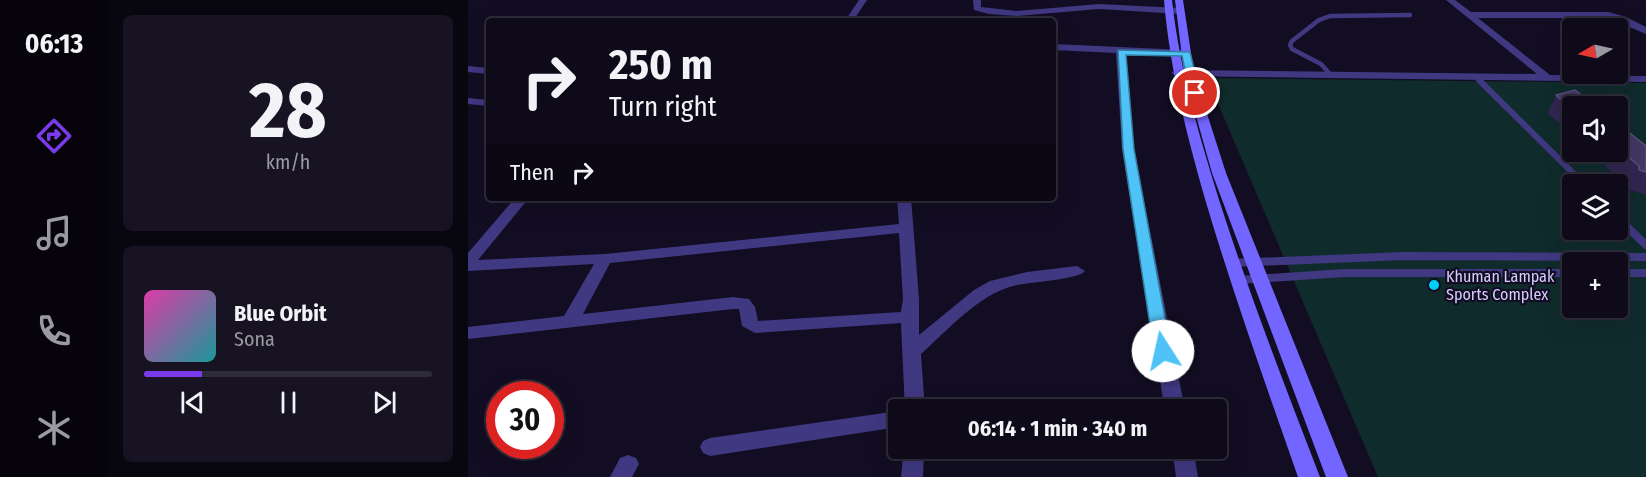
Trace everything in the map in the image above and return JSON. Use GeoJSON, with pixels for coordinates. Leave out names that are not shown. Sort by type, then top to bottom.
{"type":"FeatureCollection","features":[{"type":"Feature","properties":{"kind":"main road"},"geometry":{"type":"LineString","coordinates":[[1174,5],[1183,73],[1184,108],[1236,280],[1309,477]]}},
{"type":"Feature","properties":{"kind":"main road"},"geometry":{"type":"LineString","coordinates":[[1183,73],[1259,279],[1337,477]]}},
{"type":"Feature","properties":{"kind":"street"},"geometry":{"type":"LineString","coordinates":[[851,18],[863,0]]}},
{"type":"Feature","properties":{"kind":"street"},"geometry":{"type":"LineString","coordinates":[[977,0],[977,8],[1041,12],[1097,7],[1174,5]]}},
{"type":"Feature","properties":{"kind":"street"},"geometry":{"type":"LineString","coordinates":[[1450,0],[1550,79]]}},
{"type":"Feature","properties":{"kind":"street"},"geometry":{"type":"LineString","coordinates":[[1468,15],[1608,15],[1623,19],[1646,31]]}},
{"type":"Feature","properties":{"kind":"street"},"geometry":{"type":"LineString","coordinates":[[1056,47],[1180,53]]}},
{"type":"Feature","properties":{"kind":"street"},"geometry":{"type":"LineString","coordinates":[[1126,52],[1128,149],[1173,399]]}},
{"type":"Feature","properties":{"kind":"street"},"geometry":{"type":"LineString","coordinates":[[468,69],[486,71]]}},
{"type":"Feature","properties":{"kind":"street"},"geometry":{"type":"LineString","coordinates":[[1183,73],[1646,79]]}},
{"type":"Feature","properties":{"kind":"street"},"geometry":{"type":"LineString","coordinates":[[468,101],[486,103]]}},
{"type":"Feature","properties":{"kind":"street"},"geometry":{"type":"LineString","coordinates":[[468,265],[520,201]]}},
{"type":"Feature","properties":{"kind":"street"},"geometry":{"type":"LineString","coordinates":[[904,201],[914,399]]}},
{"type":"Feature","properties":{"kind":"street"},"geometry":{"type":"LineString","coordinates":[[468,265],[605,259],[906,228]]}},
{"type":"Feature","properties":{"kind":"street"},"geometry":{"type":"LineString","coordinates":[[569,323],[605,259]]}},
{"type":"Feature","properties":{"kind":"street"},"geometry":{"type":"LineString","coordinates":[[911,351],[981,294],[996,285],[1027,276],[1077,271]]}},
{"type":"Feature","properties":{"kind":"street"},"geometry":{"type":"LineString","coordinates":[[468,333],[733,303],[743,303],[747,307],[748,322],[755,327],[909,317]]}},
{"type":"Feature","properties":{"kind":"street"},"geometry":{"type":"LineString","coordinates":[[710,447],[888,420]]}},
{"type":"Feature","properties":{"kind":"street"},"geometry":{"type":"LineString","coordinates":[[912,477],[913,459]]}},
{"type":"Feature","properties":{"kind":"street"},"geometry":{"type":"LineString","coordinates":[[1184,459],[1187,477]]}},
{"type":"Feature","properties":{"kind":"lane"},"geometry":{"type":"LineString","coordinates":[[1330,74],[1321,64],[1292,49],[1290,45],[1292,41],[1319,20],[1330,16],[1410,15]]}},
{"type":"Feature","properties":{"kind":"lane"},"geometry":{"type":"LineString","coordinates":[[1476,77],[1574,174]]}},
{"type":"Feature","properties":{"kind":"lane"},"geometry":{"type":"LineString","coordinates":[[1628,227],[1646,245]]}},
{"type":"Feature","properties":{"kind":"lane"},"geometry":{"type":"LineString","coordinates":[[1231,263],[1403,256],[1646,257]]}},
{"type":"Feature","properties":{"kind":"lane"},"geometry":{"type":"LineString","coordinates":[[1236,280],[1344,273],[1562,273]]}},
{"type":"Feature","properties":{"kind":"lane"},"geometry":{"type":"LineString","coordinates":[[1628,273],[1646,273]]}},
{"type":"Feature","properties":{"kind":"green space","name":"Khuman Lampak Sports Complex"},"geometry":{"type":"Polygon","coordinates":[[[1207,78],[1562,82],[1562,84],[1646,83],[1646,477],[1378,477],[1207,78]]]}},
{"type":"Feature","properties":{"kind":"building"},"geometry":{"type":"Polygon","coordinates":[[[1575,90],[1583,96],[1562,96],[1562,100],[1556,95],[1575,90]]]}},
{"type":"Feature","properties":{"kind":"building"},"geometry":{"type":"Polygon","coordinates":[[[1628,132],[1646,146],[1646,172],[1639,170],[1639,166],[1628,156],[1628,132]]]}},
{"type":"Feature","properties":{"kind":"place","name":"Khuman Lampak Sports Complex"},"geometry":{"type":"Point","coordinates":[1434,285]}},
{"type":"Feature","properties":{"kind":"route"},"geometry":{"type":"LineString","coordinates":[[1163,351],[1128,149],[1122,52],[1186,54],[1195,93]]}}]}
